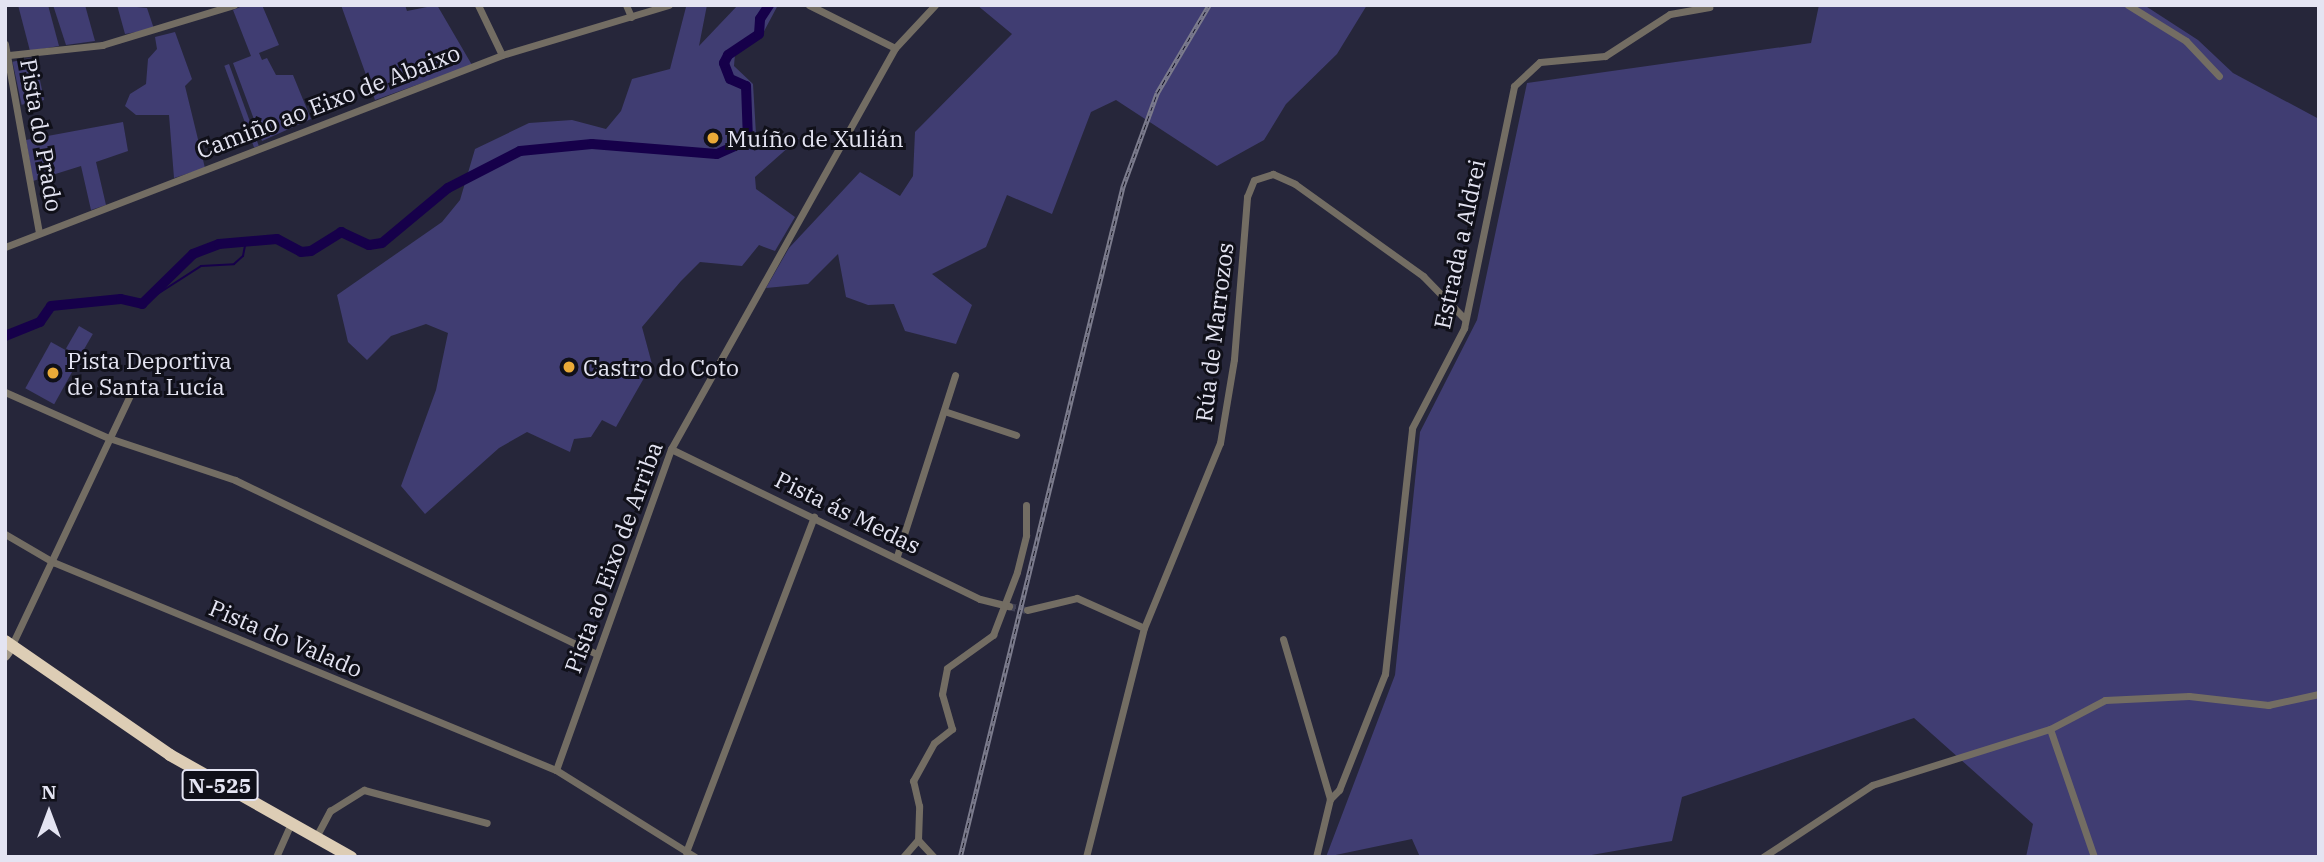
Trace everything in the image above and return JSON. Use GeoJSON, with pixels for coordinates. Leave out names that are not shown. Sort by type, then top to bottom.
{"type":"FeatureCollection","features":[{"type":"Feature","properties":{"kind":"highway","name":"N-525"},"geometry":{"type":"LineString","coordinates":[[7,649],[125,725],[351,857]]}},
{"type":"Feature","properties":{"kind":"street"},"geometry":{"type":"LineString","coordinates":[[9,55],[102,45],[234,5]]}},
{"type":"Feature","properties":{"kind":"street"},"geometry":{"type":"LineString","coordinates":[[478,5],[502,55]]}},
{"type":"Feature","properties":{"kind":"street"},"geometry":{"type":"LineString","coordinates":[[626,5],[631,17]]}},
{"type":"Feature","properties":{"kind":"street","name":"Camiño ao Eixo de Abaixo"},"geometry":{"type":"LineString","coordinates":[[5,247],[502,55],[669,5]]}},
{"type":"Feature","properties":{"kind":"street"},"geometry":{"type":"LineString","coordinates":[[810,5],[895,48]]}},
{"type":"Feature","properties":{"kind":"street","name":"Pista ao Eixo de Arriba"},"geometry":{"type":"LineString","coordinates":[[555,771],[671,449],[895,48],[935,5]]}},
{"type":"Feature","properties":{"kind":"street"},"geometry":{"type":"LineString","coordinates":[[2128,5],[2186,41],[2219,76]]}},
{"type":"Feature","properties":{"kind":"street","name":"Estrada a Aldrei"},"geometry":{"type":"LineString","coordinates":[[1316,857],[1330,799],[1339,790],[1376,704],[1389,659],[1412,428],[1465,319],[1507,110],[1520,77],[1548,60],[1605,56],[1670,14],[1708,6]]}},
{"type":"Feature","properties":{"kind":"street","name":"Pista do Prado"},"geometry":{"type":"LineString","coordinates":[[5,44],[39,233]]}},
{"type":"Feature","properties":{"kind":"street","name":"Rúa de Marrozos"},"geometry":{"type":"LineString","coordinates":[[1086,857],[1144,628],[1220,443],[1234,359],[1247,197],[1254,180],[1273,174],[1295,184],[1423,276],[1465,319]]}},
{"type":"Feature","properties":{"kind":"street"},"geometry":{"type":"LineString","coordinates":[[897,556],[954,375]]}},
{"type":"Feature","properties":{"kind":"street"},"geometry":{"type":"LineString","coordinates":[[5,392],[109,438],[235,480],[596,654]]}},
{"type":"Feature","properties":{"kind":"street"},"geometry":{"type":"LineString","coordinates":[[7,649],[53,562],[131,393]]}},
{"type":"Feature","properties":{"kind":"street"},"geometry":{"type":"LineString","coordinates":[[944,411],[1016,435]]}},
{"type":"Feature","properties":{"kind":"street","name":"Pista ás Medas"},"geometry":{"type":"LineString","coordinates":[[671,449],[980,598],[1007,606]]}},
{"type":"Feature","properties":{"kind":"street"},"geometry":{"type":"LineString","coordinates":[[903,857],[918,840],[919,806],[913,781],[934,743],[953,723],[942,694],[947,668],[993,635],[1007,606],[1026,535],[1026,505]]}},
{"type":"Feature","properties":{"kind":"street"},"geometry":{"type":"LineString","coordinates":[[677,857],[687,854],[814,517]]}},
{"type":"Feature","properties":{"kind":"street","name":"Pista do Valado"},"geometry":{"type":"LineString","coordinates":[[5,534],[53,562],[555,771],[695,857]]}},
{"type":"Feature","properties":{"kind":"street"},"geometry":{"type":"LineString","coordinates":[[1027,610],[1077,598],[1144,628]]}},
{"type":"Feature","properties":{"kind":"street"},"geometry":{"type":"LineString","coordinates":[[1283,639],[1330,799]]}},
{"type":"Feature","properties":{"kind":"street"},"geometry":{"type":"LineString","coordinates":[[1763,857],[1872,785],[2050,729],[2105,700],[2189,696],[2268,705],[2319,694]]}},
{"type":"Feature","properties":{"kind":"street"},"geometry":{"type":"LineString","coordinates":[[2050,729],[2094,857]]}},
{"type":"Feature","properties":{"kind":"street"},"geometry":{"type":"LineString","coordinates":[[316,837],[330,811],[364,790],[487,823]]}},
{"type":"Feature","properties":{"kind":"street"},"geometry":{"type":"LineString","coordinates":[[276,857],[291,824]]}},
{"type":"Feature","properties":{"kind":"street"},"geometry":{"type":"LineString","coordinates":[[918,840],[934,857]]}},
{"type":"Feature","properties":{"kind":"shaded area"},"geometry":{"type":"Polygon","coordinates":[[[18,5],[48,5],[59,46],[30,51],[18,5]]]}},
{"type":"Feature","properties":{"kind":"shaded area"},"geometry":{"type":"Polygon","coordinates":[[[53,5],[85,5],[95,41],[66,45],[53,5]]]}},
{"type":"Feature","properties":{"kind":"shaded area"},"geometry":{"type":"Polygon","coordinates":[[[117,5],[147,8],[154,29],[125,34],[117,5]]]}},
{"type":"Feature","properties":{"kind":"shaded area"},"geometry":{"type":"Polygon","coordinates":[[[245,5],[262,5],[279,45],[259,53],[262,60],[267,58],[276,75],[293,75],[311,119],[262,141],[233,63],[251,56],[233,10],[245,5]]]}},
{"type":"Feature","properties":{"kind":"shaded area"},"geometry":{"type":"Polygon","coordinates":[[[341,5],[405,5],[407,11],[437,5],[472,65],[375,100],[341,5]]]}},
{"type":"Feature","properties":{"kind":"shaded area"},"geometry":{"type":"Polygon","coordinates":[[[707,5],[699,46],[738,5],[778,5],[762,35],[735,54],[734,66],[753,84],[756,134],[799,138],[755,177],[756,189],[795,217],[775,251],[759,245],[742,266],[700,262],[681,281],[642,327],[652,364],[616,427],[602,420],[591,437],[574,439],[570,452],[527,432],[499,448],[425,514],[401,486],[436,390],[448,333],[426,324],[391,336],[367,360],[348,342],[337,295],[442,222],[460,200],[475,149],[529,123],[572,120],[606,129],[621,111],[632,79],[670,69],[686,7],[707,5]]]}},
{"type":"Feature","properties":{"kind":"shaded area"},"geometry":{"type":"Polygon","coordinates":[[[977,5],[1367,5],[1337,54],[1286,104],[1264,140],[1217,166],[1116,100],[1091,112],[1052,214],[1007,195],[986,247],[932,274],[972,305],[956,344],[905,331],[894,304],[868,305],[846,297],[838,254],[808,284],[766,288],[789,248],[860,172],[900,196],[913,176],[915,132],[1012,34],[977,5]]]}},
{"type":"Feature","properties":{"kind":"shaded area"},"geometry":{"type":"Polygon","coordinates":[[[1819,5],[2144,5],[2198,40],[2233,73],[2319,119],[2319,857],[2026,857],[2033,824],[1914,718],[1682,797],[1672,841],[1580,857],[1420,857],[1412,839],[1326,857],[1395,675],[1420,432],[1477,320],[1527,83],[1811,43],[1819,5]]]}},
{"type":"Feature","properties":{"kind":"shaded area"},"geometry":{"type":"Polygon","coordinates":[[[175,32],[192,79],[185,86],[205,168],[174,178],[169,115],[136,115],[125,106],[130,94],[146,84],[148,59],[157,49],[155,37],[175,32]]]}},
{"type":"Feature","properties":{"kind":"shaded area"},"geometry":{"type":"Polygon","coordinates":[[[35,57],[44,100],[22,105],[13,62],[35,57]]]}},
{"type":"Feature","properties":{"kind":"shaded area"},"geometry":{"type":"Polygon","coordinates":[[[229,64],[259,146],[254,147],[224,66],[229,64]]]}},
{"type":"Feature","properties":{"kind":"shaded area"},"geometry":{"type":"Polygon","coordinates":[[[123,122],[128,151],[96,162],[106,205],[91,210],[81,166],[33,181],[26,140],[123,122]]]}},
{"type":"Feature","properties":{"kind":"shaded area"},"geometry":{"type":"Polygon","coordinates":[[[79,326],[93,334],[80,357],[66,349],[79,326]]]}},
{"type":"Feature","properties":{"kind":"shaded area","name":"Pista Deportiva de Santa Lucía"},"geometry":{"type":"Polygon","coordinates":[[[51,342],[80,358],[54,404],[25,388],[51,342]]]}},
{"type":"Feature","properties":{"kind":"waterway"},"geometry":{"type":"LineString","coordinates":[[5,336],[40,322],[51,306],[121,299],[142,304],[193,254],[219,244],[277,239],[301,252],[311,251],[341,232],[369,245],[382,243],[448,188],[520,151],[592,144],[717,154],[748,140],[746,86],[730,79],[724,63],[728,55],[759,34],[760,19],[769,5]]}},
{"type":"Feature","properties":{"kind":"waterway"},"geometry":{"type":"LineString","coordinates":[[142,304],[201,266],[234,264],[243,256],[246,241]]}},
{"type":"Feature","properties":{"kind":"tunnel"},"geometry":{"type":"LineString","coordinates":[[1009,606],[1027,610]]}},
{"type":"Feature","properties":{"kind":"railway"},"geometry":{"type":"LineString","coordinates":[[960,857],[1123,186],[1157,93],[1209,5]]}},
{"type":"Feature","properties":{"kind":"place","name":"Muíño de Xulián"},"geometry":{"type":"Point","coordinates":[713,138]}},
{"type":"Feature","properties":{"kind":"place","name":"Castro do Coto"},"geometry":{"type":"Point","coordinates":[569,367]}},
{"type":"Feature","properties":{"kind":"place","name":"Pista Deportiva de Santa Lucía"},"geometry":{"type":"Point","coordinates":[53,373]}}]}
